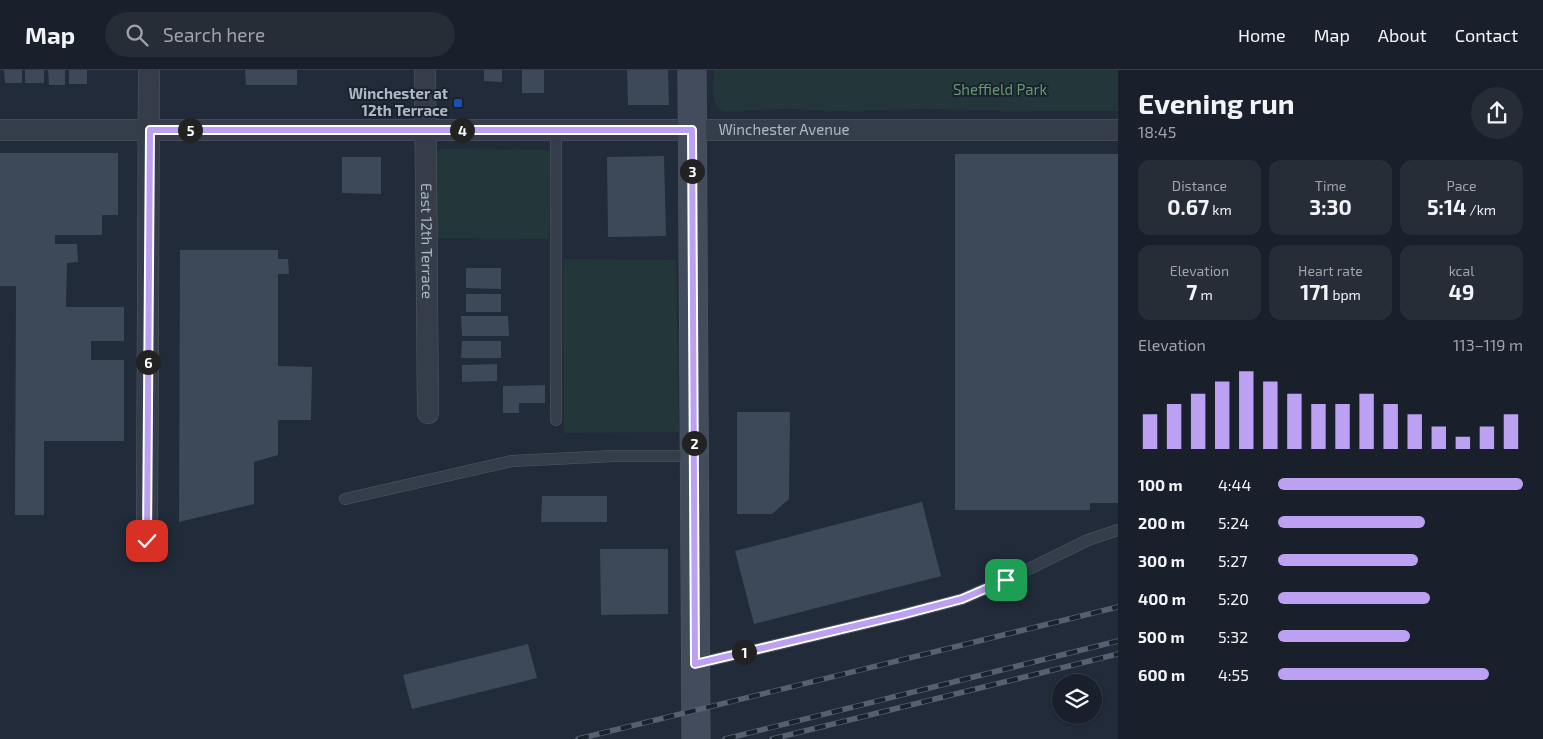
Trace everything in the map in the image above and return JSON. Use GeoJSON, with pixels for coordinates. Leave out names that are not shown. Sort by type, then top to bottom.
{"type":"FeatureCollection","features":[{"type":"Feature","properties":{"kind":"street"},"geometry":{"type":"LineString","coordinates":[[147,541],[149,70]]}},
{"type":"Feature","properties":{"kind":"street","name":"East 12th Terrace"},"geometry":{"type":"LineString","coordinates":[[425,70],[428,413]]}},
{"type":"Feature","properties":{"kind":"street"},"geometry":{"type":"LineString","coordinates":[[692,70],[696,739]]}},
{"type":"Feature","properties":{"kind":"street","name":"Winchester Avenue"},"geometry":{"type":"LineString","coordinates":[[0,130],[1118,130]]}},
{"type":"Feature","properties":{"kind":"lane"},"geometry":{"type":"LineString","coordinates":[[556,130],[556,420]]}},
{"type":"Feature","properties":{"kind":"lane"},"geometry":{"type":"LineString","coordinates":[[344,499],[512,461],[614,456],[694,456]]}},
{"type":"Feature","properties":{"kind":"lane"},"geometry":{"type":"LineString","coordinates":[[695,664],[962,599],[1088,540],[1118,530]]}},
{"type":"Feature","properties":{"kind":"green space","name":"Sheffield Park"},"geometry":{"type":"Polygon","coordinates":[[[714,70],[1118,70],[1118,111],[924,109],[840,111],[789,109],[723,111],[714,99],[714,70]]]}},
{"type":"Feature","properties":{"kind":"green space"},"geometry":{"type":"Polygon","coordinates":[[[437,150],[550,150],[549,239],[434,238],[435,155],[437,150]]]}},
{"type":"Feature","properties":{"kind":"green space"},"geometry":{"type":"Polygon","coordinates":[[[563,259],[676,260],[679,432],[564,433],[563,259]]]}},
{"type":"Feature","properties":{"kind":"building"},"geometry":{"type":"Polygon","coordinates":[[[4,70],[22,70],[22,83],[5,83],[4,70]]]}},
{"type":"Feature","properties":{"kind":"building"},"geometry":{"type":"Polygon","coordinates":[[[25,70],[44,70],[44,83],[25,83],[25,70]]]}},
{"type":"Feature","properties":{"kind":"building"},"geometry":{"type":"Polygon","coordinates":[[[48,70],[65,70],[65,85],[49,85],[48,70]]]}},
{"type":"Feature","properties":{"kind":"building"},"geometry":{"type":"Polygon","coordinates":[[[69,70],[87,70],[87,84],[69,84],[69,70]]]}},
{"type":"Feature","properties":{"kind":"building"},"geometry":{"type":"Polygon","coordinates":[[[245,70],[297,70],[297,85],[246,85],[245,70]]]}},
{"type":"Feature","properties":{"kind":"building"},"geometry":{"type":"Polygon","coordinates":[[[484,70],[502,70],[502,82],[484,81],[484,70]]]}},
{"type":"Feature","properties":{"kind":"building"},"geometry":{"type":"Polygon","coordinates":[[[522,70],[544,70],[544,93],[522,93],[522,70]]]}},
{"type":"Feature","properties":{"kind":"building"},"geometry":{"type":"Polygon","coordinates":[[[627,70],[668,70],[669,105],[628,105],[627,70]]]}},
{"type":"Feature","properties":{"kind":"building"},"geometry":{"type":"Polygon","coordinates":[[[0,153],[118,153],[118,215],[102,215],[102,235],[55,235],[55,244],[77,244],[78,262],[67,263],[66,307],[124,307],[124,341],[91,341],[91,360],[124,360],[124,441],[44,441],[44,515],[15,515],[16,286],[0,286],[0,153]]]}},
{"type":"Feature","properties":{"kind":"building"},"geometry":{"type":"Polygon","coordinates":[[[955,154],[1118,154],[1118,503],[1090,503],[1090,510],[955,510],[955,154]]]}},
{"type":"Feature","properties":{"kind":"building"},"geometry":{"type":"Polygon","coordinates":[[[664,156],[666,236],[608,237],[607,157],[664,156]]]}},
{"type":"Feature","properties":{"kind":"building"},"geometry":{"type":"Polygon","coordinates":[[[342,157],[381,157],[381,194],[342,193],[342,157]]]}},
{"type":"Feature","properties":{"kind":"building"},"geometry":{"type":"Polygon","coordinates":[[[180,250],[278,250],[278,259],[288,259],[289,274],[278,274],[278,366],[312,367],[311,420],[278,420],[278,455],[254,462],[254,504],[179,522],[180,250]]]}},
{"type":"Feature","properties":{"kind":"building"},"geometry":{"type":"Polygon","coordinates":[[[466,268],[501,268],[501,289],[466,288],[466,268]]]}},
{"type":"Feature","properties":{"kind":"building"},"geometry":{"type":"Polygon","coordinates":[[[466,294],[501,294],[501,312],[466,312],[466,294]]]}},
{"type":"Feature","properties":{"kind":"building"},"geometry":{"type":"Polygon","coordinates":[[[461,316],[508,316],[509,336],[462,336],[461,316]]]}},
{"type":"Feature","properties":{"kind":"building"},"geometry":{"type":"Polygon","coordinates":[[[462,341],[501,341],[501,358],[461,358],[462,341]]]}},
{"type":"Feature","properties":{"kind":"building"},"geometry":{"type":"Polygon","coordinates":[[[497,364],[497,381],[462,382],[462,365],[497,364]]]}},
{"type":"Feature","properties":{"kind":"building"},"geometry":{"type":"Polygon","coordinates":[[[545,385],[545,403],[519,403],[519,413],[503,413],[503,386],[545,385]]]}},
{"type":"Feature","properties":{"kind":"building"},"geometry":{"type":"Polygon","coordinates":[[[737,412],[790,412],[789,499],[772,514],[737,514],[737,412]]]}},
{"type":"Feature","properties":{"kind":"building"},"geometry":{"type":"Polygon","coordinates":[[[542,496],[607,496],[607,522],[541,522],[542,496]]]}},
{"type":"Feature","properties":{"kind":"building"},"geometry":{"type":"Polygon","coordinates":[[[922,502],[941,576],[754,624],[735,551],[922,502]]]}},
{"type":"Feature","properties":{"kind":"building"},"geometry":{"type":"Polygon","coordinates":[[[600,549],[668,549],[668,614],[601,615],[600,549]]]}},
{"type":"Feature","properties":{"kind":"building"},"geometry":{"type":"Polygon","coordinates":[[[528,644],[537,678],[412,709],[403,675],[528,644]]]}},
{"type":"Feature","properties":{"kind":"railway"},"geometry":{"type":"LineString","coordinates":[[578,739],[1118,607]]}},
{"type":"Feature","properties":{"kind":"railway"},"geometry":{"type":"LineString","coordinates":[[725,739],[1118,641]]}},
{"type":"Feature","properties":{"kind":"railway"},"geometry":{"type":"LineString","coordinates":[[772,739],[1118,654]]}},
{"type":"Feature","properties":{"kind":"place","name":"Winchester at 12th Terrace"},"geometry":{"type":"Point","coordinates":[458,103]}},
{"type":"Feature","properties":{"kind":"route"},"geometry":{"type":"LineString","coordinates":[[147,541],[150,130],[692,130],[695,664],[962,599],[1006,580]]}}]}
